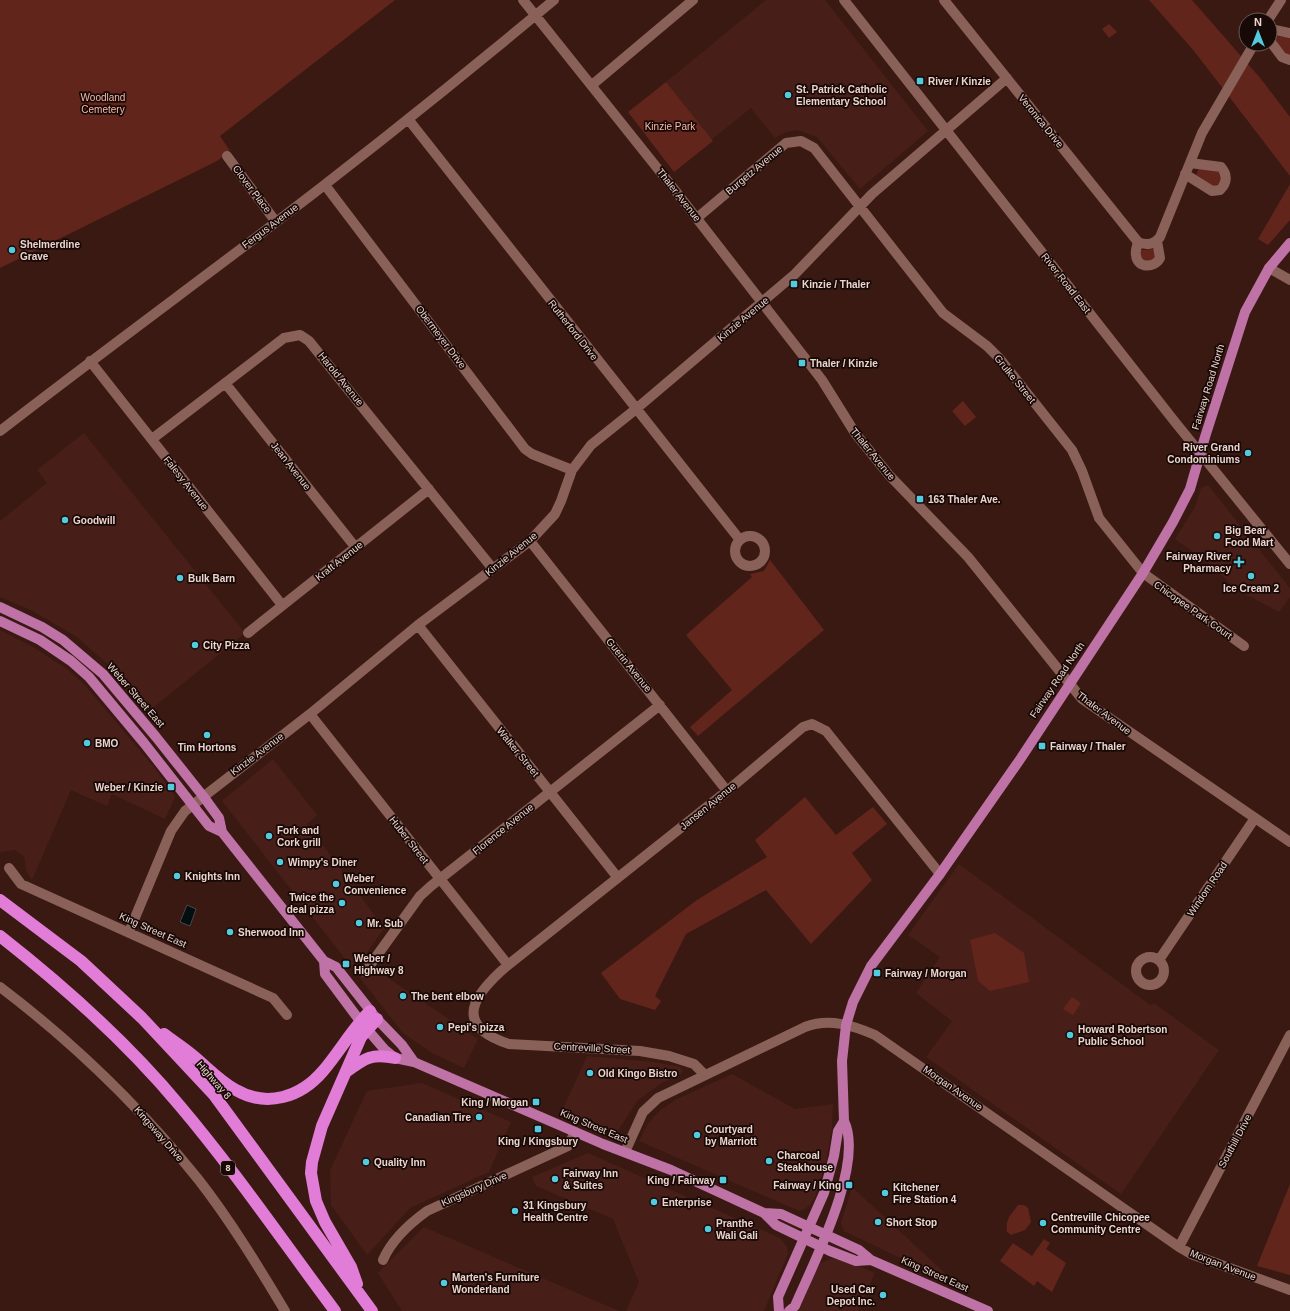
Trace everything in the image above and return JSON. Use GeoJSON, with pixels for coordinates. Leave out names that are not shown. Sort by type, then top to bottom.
{"type":"FeatureCollection","features":[{"type":"Feature","properties":{"kind":"highway","name":"Highway 8"},"geometry":{"type":"LineString","coordinates":[[0,900],[81,961],[142,1018],[214,1095],[372,1311]]}},
{"type":"Feature","properties":{"kind":"highway","name":"8"},"geometry":{"type":"LineString","coordinates":[[0,936],[48,974],[96,1017],[180,1105],[335,1311]]}},
{"type":"Feature","properties":{"kind":"highway"},"geometry":{"type":"LineString","coordinates":[[142,1018],[190,1053],[236,1090],[258,1098],[270,1099],[284,1098],[298,1092],[309,1084],[323,1072],[373,1015]]}},
{"type":"Feature","properties":{"kind":"highway"},"geometry":{"type":"LineString","coordinates":[[361,1296],[351,1267],[325,1222],[316,1201],[312,1173],[317,1140],[361,1037],[364,1025]]}},
{"type":"Feature","properties":{"kind":"highway"},"geometry":{"type":"LineString","coordinates":[[346,1072],[362,1060],[372,1056],[382,1055],[395,1058]]}},
{"type":"Feature","properties":{"kind":"main road","name":"Fairway Road North"},"geometry":{"type":"LineString","coordinates":[[789,1311],[794,1306],[826,1235],[838,1202],[846,1168],[849,1131],[844,1121],[842,1061],[846,1025],[853,1002],[871,966],[940,874],[1021,758],[1143,573],[1190,489],[1200,452],[1245,312],[1269,268],[1290,243]]}},
{"type":"Feature","properties":{"kind":"main road","name":"Weber Street East"},"geometry":{"type":"LineString","coordinates":[[0,607],[42,627],[63,640],[88,659],[107,678],[148,727],[219,818],[222,832],[324,961],[336,967],[373,1015]]}},
{"type":"Feature","properties":{"kind":"main road","name":"Weber Street East"},"geometry":{"type":"LineString","coordinates":[[0,621],[40,640],[71,661],[89,677],[209,826],[222,832]]}},
{"type":"Feature","properties":{"kind":"main road","name":"King Street East"},"geometry":{"type":"LineString","coordinates":[[324,961],[325,974],[379,1044],[395,1058],[414,1062],[575,1132],[671,1170],[764,1213],[776,1225],[856,1261],[871,1260]]}},
{"type":"Feature","properties":{"kind":"main road"},"geometry":{"type":"LineString","coordinates":[[373,1015],[402,1045],[414,1062]]}},
{"type":"Feature","properties":{"kind":"main road","name":"Fairway Road North"},"geometry":{"type":"LineString","coordinates":[[778,1311],[778,1297],[824,1193],[830,1172],[838,1130],[844,1121]]}},
{"type":"Feature","properties":{"kind":"main road","name":"King Street East"},"geometry":{"type":"LineString","coordinates":[[764,1213],[781,1214],[859,1250],[871,1260],[988,1311]]}},
{"type":"Feature","properties":{"kind":"street","name":"Thaler Avenue"},"geometry":{"type":"LineString","coordinates":[[523,0],[697,218],[822,380],[855,433],[889,475],[968,557],[1082,699],[1290,842]]}},
{"type":"Feature","properties":{"kind":"street","name":"Fergus Avenue"},"geometry":{"type":"LineString","coordinates":[[0,431],[90,361],[325,185],[554,0]]}},
{"type":"Feature","properties":{"kind":"street"},"geometry":{"type":"LineString","coordinates":[[592,85],[693,0]]}},
{"type":"Feature","properties":{"kind":"street","name":"River Road East"},"geometry":{"type":"LineString","coordinates":[[844,0],[1290,564]]}},
{"type":"Feature","properties":{"kind":"street","name":"Veronica Drive"},"geometry":{"type":"LineString","coordinates":[[944,0],[1138,242]]}},
{"type":"Feature","properties":{"kind":"street"},"geometry":{"type":"LineString","coordinates":[[1273,12],[1281,0]]}},
{"type":"Feature","properties":{"kind":"street"},"geometry":{"type":"LineString","coordinates":[[1278,30],[1290,32]]}},
{"type":"Feature","properties":{"kind":"street"},"geometry":{"type":"LineString","coordinates":[[1157,241],[1160,258],[1157,263],[1150,266],[1142,265],[1137,259],[1136,253],[1138,242],[1148,244],[1157,241],[1160,237],[1202,133],[1249,52]]}},
{"type":"Feature","properties":{"kind":"street"},"geometry":{"type":"LineString","coordinates":[[1278,52],[1282,57],[1290,60]]}},
{"type":"Feature","properties":{"kind":"street","name":"Kinzie Avenue"},"geometry":{"type":"LineString","coordinates":[[129,932],[172,831],[180,817],[192,804],[310,714],[418,625],[530,541],[554,514],[561,501],[572,470],[591,445],[762,303],[812,258],[859,207],[1007,78]]}},
{"type":"Feature","properties":{"kind":"street","name":"Rutherford Drive"},"geometry":{"type":"LineString","coordinates":[[408,119],[740,540]]}},
{"type":"Feature","properties":{"kind":"street","name":"Burgetz Avenue"},"geometry":{"type":"LineString","coordinates":[[697,218],[779,147],[793,141],[808,144],[814,148],[859,207]]}},
{"type":"Feature","properties":{"kind":"street","name":"Clover Place"},"geometry":{"type":"LineString","coordinates":[[227,156],[276,222]]}},
{"type":"Feature","properties":{"kind":"street"},"geometry":{"type":"LineString","coordinates":[[1185,174],[1210,191],[1218,191],[1224,184],[1226,176],[1222,167],[1190,163]]}},
{"type":"Feature","properties":{"kind":"street","name":"Obermeyer Drive"},"geometry":{"type":"LineString","coordinates":[[325,185],[525,449],[532,454],[572,470]]}},
{"type":"Feature","properties":{"kind":"street","name":"Grulke Street"},"geometry":{"type":"LineString","coordinates":[[859,207],[943,312],[987,346],[1000,359],[1072,450],[1099,518],[1143,573]]}},
{"type":"Feature","properties":{"kind":"street"},"geometry":{"type":"LineString","coordinates":[[1269,268],[1290,280]]}},
{"type":"Feature","properties":{"kind":"street","name":"Harold Avenue"},"geometry":{"type":"LineString","coordinates":[[152,439],[284,338],[300,335],[310,341],[340,377],[493,569]]}},
{"type":"Feature","properties":{"kind":"street","name":"Falesy Avenue"},"geometry":{"type":"LineString","coordinates":[[90,361],[282,605]]}},
{"type":"Feature","properties":{"kind":"street","name":"Jean Avenue"},"geometry":{"type":"LineString","coordinates":[[226,383],[356,548]]}},
{"type":"Feature","properties":{"kind":"street","name":"Kraft Avenue"},"geometry":{"type":"LineString","coordinates":[[248,633],[429,489]]}},
{"type":"Feature","properties":{"kind":"street","name":"Guerin Avenue"},"geometry":{"type":"LineString","coordinates":[[530,541],[727,791]]}},
{"type":"Feature","properties":{"kind":"street","name":"Chicopee Park Court"},"geometry":{"type":"LineString","coordinates":[[1143,573],[1244,646]]}},
{"type":"Feature","properties":{"kind":"street","name":"Walker Street"},"geometry":{"type":"LineString","coordinates":[[418,625],[618,878]]}},
{"type":"Feature","properties":{"kind":"street","name":"Florence Avenue"},"geometry":{"type":"LineString","coordinates":[[365,972],[420,896],[660,705]]}},
{"type":"Feature","properties":{"kind":"street","name":"Huber Street"},"geometry":{"type":"LineString","coordinates":[[310,714],[508,965]]}},
{"type":"Feature","properties":{"kind":"street","name":"Jansen Avenue"},"geometry":{"type":"LineString","coordinates":[[478,1028],[473,1013],[474,1004],[494,978],[508,965],[727,791],[803,727],[812,724],[826,731],[940,874]]}},
{"type":"Feature","properties":{"kind":"street","name":"Windom Road"},"geometry":{"type":"LineString","coordinates":[[1159,960],[1255,818]]}},
{"type":"Feature","properties":{"kind":"street","name":"King Street East"},"geometry":{"type":"LineString","coordinates":[[9,868],[21,884],[273,998],[287,1015]]}},
{"type":"Feature","properties":{"kind":"street","name":"Kingsway Drive"},"geometry":{"type":"LineString","coordinates":[[0,987],[66,1040],[97,1068],[138,1109],[198,1180],[256,1263],[285,1311]]}},
{"type":"Feature","properties":{"kind":"street","name":"Morgan Avenue"},"geometry":{"type":"LineString","coordinates":[[625,1152],[643,1112],[649,1104],[658,1098],[816,1023],[826,1022],[846,1025],[875,1035],[1179,1247],[1191,1254],[1290,1290]]}},
{"type":"Feature","properties":{"kind":"street","name":"Centreville Street"},"geometry":{"type":"LineString","coordinates":[[478,1028],[495,1039],[509,1044],[640,1051],[669,1056],[694,1064],[705,1075]]}},
{"type":"Feature","properties":{"kind":"street","name":"Southill Drive"},"geometry":{"type":"LineString","coordinates":[[1179,1247],[1290,1035]]}},
{"type":"Feature","properties":{"kind":"street","name":"Kingsbury Drive"},"geometry":{"type":"LineString","coordinates":[[383,1260],[388,1248],[394,1241],[414,1220],[427,1211],[568,1146],[575,1132]]}},
{"type":"Feature","properties":{"kind":"shaded area","name":"St. Patrick Catholic Elementary School"},"geometry":{"type":"Polygon","coordinates":[[[766,0],[825,0],[928,131],[860,189],[817,137],[797,130],[786,132],[775,138],[751,108],[711,140],[666,82],[766,0]]]}},
{"type":"Feature","properties":{"kind":"shaded area"},"geometry":{"type":"Polygon","coordinates":[[[84,433],[245,633],[148,712],[111,667],[77,637],[31,610],[0,597],[0,521],[47,483],[37,470],[84,433]]]}},
{"type":"Feature","properties":{"kind":"shaded area"},"geometry":{"type":"Polygon","coordinates":[[[1208,485],[1290,588],[1290,597],[1279,612],[1239,591],[1206,561],[1175,539],[1195,507],[1201,488],[1208,485]]]}},
{"type":"Feature","properties":{"kind":"shaded area"},"geometry":{"type":"Polygon","coordinates":[[[0,630],[33,647],[67,669],[86,686],[152,765],[175,797],[165,819],[112,794],[107,806],[71,790],[32,880],[26,870],[24,856],[15,850],[0,852],[0,630]]]}},
{"type":"Feature","properties":{"kind":"shaded area"},"geometry":{"type":"Polygon","coordinates":[[[273,759],[317,815],[307,824],[384,928],[366,954],[378,971],[478,1039],[464,1068],[432,1053],[403,1033],[222,801],[273,759]]]}},
{"type":"Feature","properties":{"kind":"shaded area","name":"Howard Robertson Public School"},"geometry":{"type":"Polygon","coordinates":[[[959,864],[1150,1005],[1155,1004],[1219,1050],[1121,1194],[926,1057],[952,1021],[916,993],[940,957],[908,935],[959,864]]]}},
{"type":"Feature","properties":{"kind":"shaded area"},"geometry":{"type":"Polygon","coordinates":[[[187,905],[196,909],[190,926],[180,922],[187,905]]]}},
{"type":"Feature","properties":{"kind":"shaded area"},"geometry":{"type":"Polygon","coordinates":[[[587,1056],[654,1062],[680,1067],[683,1071],[660,1084],[637,1101],[616,1134],[562,1111],[587,1056]]]}},
{"type":"Feature","properties":{"kind":"shaded area"},"geometry":{"type":"Polygon","coordinates":[[[732,1074],[795,1109],[833,1104],[832,1128],[826,1162],[815,1197],[810,1205],[805,1209],[799,1211],[639,1141],[647,1125],[658,1112],[675,1100],[732,1074]]]}},
{"type":"Feature","properties":{"kind":"shaded area"},"geometry":{"type":"Polygon","coordinates":[[[422,1083],[511,1122],[489,1172],[410,1208],[367,1255],[331,1205],[330,1170],[367,1091],[422,1083]]]}},
{"type":"Feature","properties":{"kind":"shaded area"},"geometry":{"type":"Polygon","coordinates":[[[588,1153],[780,1238],[787,1247],[788,1254],[764,1311],[626,1311],[639,1282],[613,1219],[536,1186],[532,1177],[588,1153]]]}},
{"type":"Feature","properties":{"kind":"shaded area"},"geometry":{"type":"Polygon","coordinates":[[[852,1187],[945,1273],[942,1278],[844,1231],[841,1223],[852,1187]]]}},
{"type":"Feature","properties":{"kind":"shaded area"},"geometry":{"type":"Polygon","coordinates":[[[424,1227],[619,1311],[402,1311],[378,1273],[424,1227]]]}},
{"type":"Feature","properties":{"kind":"shaded area"},"geometry":{"type":"Polygon","coordinates":[[[831,1259],[841,1259],[875,1273],[858,1311],[799,1311],[816,1270],[821,1263],[831,1259]]]}},
{"type":"Feature","properties":{"kind":"green space","name":"Woodland Cemetery"},"geometry":{"type":"Polygon","coordinates":[[[0,0],[395,0],[220,136],[230,151],[217,161],[0,268],[0,0]]]}},
{"type":"Feature","properties":{"kind":"green space"},"geometry":{"type":"Polygon","coordinates":[[[1149,0],[1192,0],[1261,79],[1290,117],[1290,176],[1194,51],[1149,0]]]}},
{"type":"Feature","properties":{"kind":"green space"},"geometry":{"type":"Polygon","coordinates":[[[1109,24],[1117,32],[1109,38],[1102,29],[1109,24]]]}},
{"type":"Feature","properties":{"kind":"green space"},"geometry":{"type":"Polygon","coordinates":[[[1278,36],[1290,37],[1290,55],[1282,51],[1278,44],[1278,36]]]}},
{"type":"Feature","properties":{"kind":"green space","name":"Kinzie Park"},"geometry":{"type":"Polygon","coordinates":[[[666,82],[713,141],[674,172],[628,112],[666,82]]]}},
{"type":"Feature","properties":{"kind":"green space"},"geometry":{"type":"Polygon","coordinates":[[[1199,167],[1216,169],[1222,175],[1221,182],[1214,187],[1196,176],[1199,167]]]}},
{"type":"Feature","properties":{"kind":"green space"},"geometry":{"type":"Polygon","coordinates":[[[1290,184],[1290,220],[1268,245],[1258,239],[1290,184]]]}},
{"type":"Feature","properties":{"kind":"green space"},"geometry":{"type":"Polygon","coordinates":[[[1154,249],[1156,251],[1155,259],[1146,262],[1141,258],[1141,250],[1154,249]]]}},
{"type":"Feature","properties":{"kind":"green space"},"geometry":{"type":"Polygon","coordinates":[[[963,401],[976,417],[965,426],[952,411],[963,401]]]}},
{"type":"Feature","properties":{"kind":"green space"},"geometry":{"type":"Polygon","coordinates":[[[770,560],[824,630],[698,736],[690,727],[732,690],[686,635],[752,577],[750,574],[764,571],[770,560]]]}},
{"type":"Feature","properties":{"kind":"green space"},"geometry":{"type":"Polygon","coordinates":[[[805,797],[836,835],[873,807],[887,824],[852,853],[872,880],[811,944],[766,890],[686,934],[655,996],[661,1001],[655,1010],[620,999],[601,973],[697,900],[767,857],[755,840],[805,797]]]}},
{"type":"Feature","properties":{"kind":"green space"},"geometry":{"type":"Polygon","coordinates":[[[995,933],[1024,953],[1029,982],[990,991],[978,981],[970,940],[995,933]]]}},
{"type":"Feature","properties":{"kind":"green space"},"geometry":{"type":"Polygon","coordinates":[[[1072,997],[1081,1003],[1073,1015],[1063,1009],[1072,997]]]}},
{"type":"Feature","properties":{"kind":"green space"},"geometry":{"type":"Polygon","coordinates":[[[1290,1184],[1290,1275],[1257,1266],[1290,1184]]]}},
{"type":"Feature","properties":{"kind":"green space"},"geometry":{"type":"Polygon","coordinates":[[[1018,1205],[1024,1205],[1028,1208],[1031,1222],[1025,1230],[1011,1235],[1007,1232],[1007,1224],[1009,1217],[1018,1205]]]}},
{"type":"Feature","properties":{"kind":"green space"},"geometry":{"type":"Polygon","coordinates":[[[1044,1239],[1050,1243],[1046,1249],[1066,1263],[1052,1292],[1037,1281],[1034,1286],[1000,1261],[1013,1243],[1032,1256],[1044,1239]]]}},
{"type":"Feature","properties":{"kind":"place","name":"River / Kinzie"},"geometry":{"type":"Point","coordinates":[920,81]}},
{"type":"Feature","properties":{"kind":"place","name":"St. Patrick Catholic Elementary School"},"geometry":{"type":"Point","coordinates":[788,95]}},
{"type":"Feature","properties":{"kind":"place","name":"Shelmerdine Grave"},"geometry":{"type":"Point","coordinates":[12,250]}},
{"type":"Feature","properties":{"kind":"place","name":"Kinzie / Thaler"},"geometry":{"type":"Point","coordinates":[794,284]}},
{"type":"Feature","properties":{"kind":"place","name":"Thaler / Kinzie"},"geometry":{"type":"Point","coordinates":[802,363]}},
{"type":"Feature","properties":{"kind":"place","name":"River Grand Condominiums"},"geometry":{"type":"Point","coordinates":[1248,453]}},
{"type":"Feature","properties":{"kind":"place","name":"163 Thaler Ave."},"geometry":{"type":"Point","coordinates":[920,499]}},
{"type":"Feature","properties":{"kind":"place","name":"Goodwill"},"geometry":{"type":"Point","coordinates":[65,520]}},
{"type":"Feature","properties":{"kind":"place","name":"Big Bear Food Mart"},"geometry":{"type":"Point","coordinates":[1217,536]}},
{"type":"Feature","properties":{"kind":"place","name":"Fairway River Pharmacy"},"geometry":{"type":"Point","coordinates":[1239,562]}},
{"type":"Feature","properties":{"kind":"place","name":"Ice Cream 2"},"geometry":{"type":"Point","coordinates":[1251,576]}},
{"type":"Feature","properties":{"kind":"place","name":"Bulk Barn"},"geometry":{"type":"Point","coordinates":[180,578]}},
{"type":"Feature","properties":{"kind":"place","name":"City Pizza"},"geometry":{"type":"Point","coordinates":[195,645]}},
{"type":"Feature","properties":{"kind":"place","name":"Tim Hortons"},"geometry":{"type":"Point","coordinates":[207,735]}},
{"type":"Feature","properties":{"kind":"place","name":"BMO"},"geometry":{"type":"Point","coordinates":[87,743]}},
{"type":"Feature","properties":{"kind":"place","name":"Fairway / Thaler"},"geometry":{"type":"Point","coordinates":[1042,746]}},
{"type":"Feature","properties":{"kind":"place","name":"Weber / Kinzie"},"geometry":{"type":"Point","coordinates":[171,787]}},
{"type":"Feature","properties":{"kind":"place","name":"Fork and Cork grill"},"geometry":{"type":"Point","coordinates":[269,836]}},
{"type":"Feature","properties":{"kind":"place","name":"Wimpy's Diner"},"geometry":{"type":"Point","coordinates":[280,862]}},
{"type":"Feature","properties":{"kind":"place","name":"Knights Inn"},"geometry":{"type":"Point","coordinates":[177,876]}},
{"type":"Feature","properties":{"kind":"place","name":"Weber Convenience"},"geometry":{"type":"Point","coordinates":[336,884]}},
{"type":"Feature","properties":{"kind":"place","name":"Twice the deal pizza"},"geometry":{"type":"Point","coordinates":[342,903]}},
{"type":"Feature","properties":{"kind":"place","name":"Mr. Sub"},"geometry":{"type":"Point","coordinates":[359,923]}},
{"type":"Feature","properties":{"kind":"place","name":"Sherwood Inn"},"geometry":{"type":"Point","coordinates":[230,932]}},
{"type":"Feature","properties":{"kind":"place","name":"Weber / Highway 8"},"geometry":{"type":"Point","coordinates":[346,964]}},
{"type":"Feature","properties":{"kind":"place","name":"Fairway / Morgan"},"geometry":{"type":"Point","coordinates":[877,973]}},
{"type":"Feature","properties":{"kind":"place","name":"The bent elbow"},"geometry":{"type":"Point","coordinates":[403,996]}},
{"type":"Feature","properties":{"kind":"place","name":"Pepi's pizza"},"geometry":{"type":"Point","coordinates":[440,1027]}},
{"type":"Feature","properties":{"kind":"place","name":"Howard Robertson Public School"},"geometry":{"type":"Point","coordinates":[1070,1035]}},
{"type":"Feature","properties":{"kind":"place","name":"Old Kingo Bistro"},"geometry":{"type":"Point","coordinates":[590,1073]}},
{"type":"Feature","properties":{"kind":"place","name":"King / Morgan"},"geometry":{"type":"Point","coordinates":[536,1102]}},
{"type":"Feature","properties":{"kind":"place","name":"Canadian Tire"},"geometry":{"type":"Point","coordinates":[479,1117]}},
{"type":"Feature","properties":{"kind":"place","name":"King / Kingsbury"},"geometry":{"type":"Point","coordinates":[538,1129]}},
{"type":"Feature","properties":{"kind":"place","name":"Courtyard by Marriott"},"geometry":{"type":"Point","coordinates":[697,1135]}},
{"type":"Feature","properties":{"kind":"place","name":"Charcoal Steakhouse"},"geometry":{"type":"Point","coordinates":[769,1161]}},
{"type":"Feature","properties":{"kind":"place","name":"Quality Inn"},"geometry":{"type":"Point","coordinates":[366,1162]}},
{"type":"Feature","properties":{"kind":"place","name":"Fairway Inn & Suites"},"geometry":{"type":"Point","coordinates":[555,1179]}},
{"type":"Feature","properties":{"kind":"place","name":"King / Fairway"},"geometry":{"type":"Point","coordinates":[723,1180]}},
{"type":"Feature","properties":{"kind":"place","name":"Fairway / King"},"geometry":{"type":"Point","coordinates":[849,1185]}},
{"type":"Feature","properties":{"kind":"place","name":"Kitchener Fire Station 4"},"geometry":{"type":"Point","coordinates":[885,1193]}},
{"type":"Feature","properties":{"kind":"place","name":"Enterprise"},"geometry":{"type":"Point","coordinates":[654,1202]}},
{"type":"Feature","properties":{"kind":"place","name":"31 Kingsbury Health Centre"},"geometry":{"type":"Point","coordinates":[515,1211]}},
{"type":"Feature","properties":{"kind":"place","name":"Short Stop"},"geometry":{"type":"Point","coordinates":[878,1222]}},
{"type":"Feature","properties":{"kind":"place","name":"Centreville Chicopee Community Centre"},"geometry":{"type":"Point","coordinates":[1043,1223]}},
{"type":"Feature","properties":{"kind":"place","name":"Pranthe Wali Gali"},"geometry":{"type":"Point","coordinates":[708,1229]}},
{"type":"Feature","properties":{"kind":"place","name":"Marten's Furniture Wonderland"},"geometry":{"type":"Point","coordinates":[444,1283]}},
{"type":"Feature","properties":{"kind":"place","name":"Used Car Depot Inc."},"geometry":{"type":"Point","coordinates":[883,1295]}}]}
